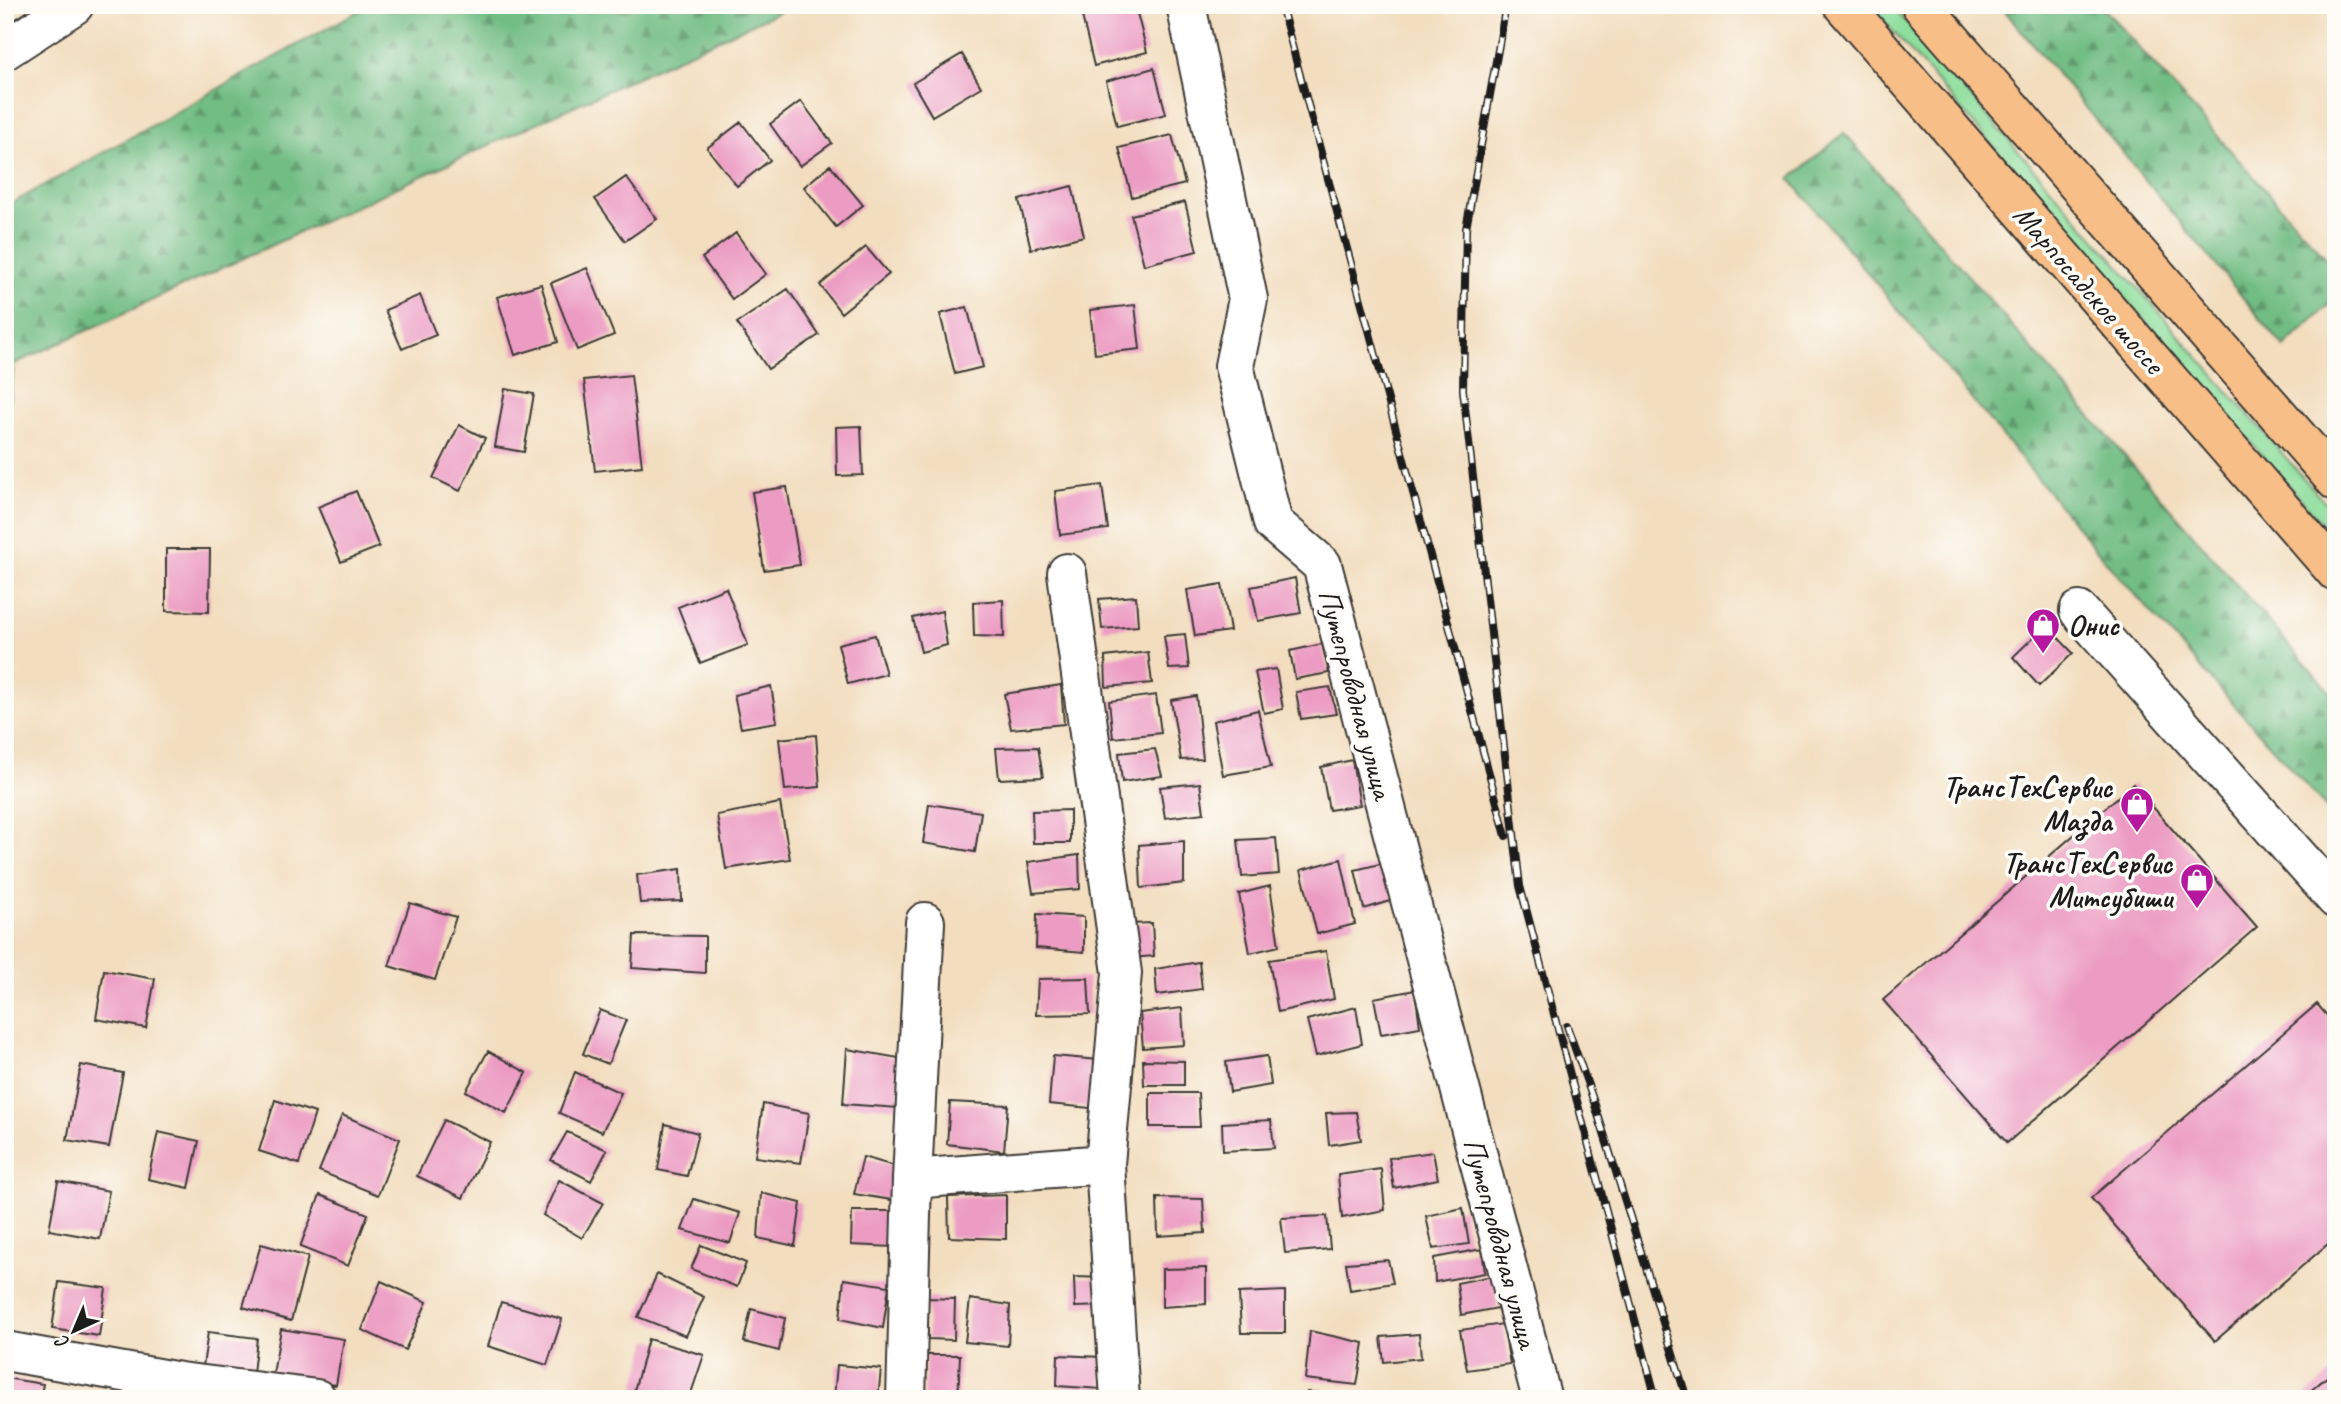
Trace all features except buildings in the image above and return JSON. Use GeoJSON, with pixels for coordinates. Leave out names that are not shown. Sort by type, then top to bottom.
{"type":"FeatureCollection","features":[{"type":"Feature","properties":{"kind":"main road","name":"Марпосадское шоссе"},"geometry":{"type":"LineString","coordinates":[[1843,5],[2336,572]]}},
{"type":"Feature","properties":{"kind":"main road","name":"Марпосадское шоссе"},"geometry":{"type":"LineString","coordinates":[[1921,5],[2336,481]]}},
{"type":"Feature","properties":{"kind":"street"},"geometry":{"type":"LineString","coordinates":[[5,50],[74,5]]}},
{"type":"Feature","properties":{"kind":"street","name":"Путепроводная улица"},"geometry":{"type":"LineString","coordinates":[[1186,5],[1248,299],[1234,366],[1273,523],[1322,565],[1542,1399]]}},
{"type":"Feature","properties":{"kind":"street"},"geometry":{"type":"LineString","coordinates":[[1068,573],[1122,973],[1105,1164],[1120,1399]]}},
{"type":"Feature","properties":{"kind":"street"},"geometry":{"type":"LineString","coordinates":[[2079,611],[2336,899]]}},
{"type":"Feature","properties":{"kind":"street"},"geometry":{"type":"LineString","coordinates":[[906,1399],[912,1180],[925,922]]}},
{"type":"Feature","properties":{"kind":"street"},"geometry":{"type":"LineString","coordinates":[[912,1180],[1105,1164]]}},
{"type":"Feature","properties":{"kind":"street"},"geometry":{"type":"LineString","coordinates":[[5,1351],[180,1382],[317,1399]]}},
{"type":"Feature","properties":{"kind":"green space"},"geometry":{"type":"Polygon","coordinates":[[[369,5],[793,5],[14,364],[5,439],[5,207],[369,5]]]}},
{"type":"Feature","properties":{"kind":"green space"},"geometry":{"type":"Polygon","coordinates":[[[1870,5],[1891,5],[2336,515],[2336,540],[1870,5]]]}},
{"type":"Feature","properties":{"kind":"green space"},"geometry":{"type":"Polygon","coordinates":[[[2000,5],[2101,5],[2336,269],[2336,298],[2284,347],[2000,5]]]}},
{"type":"Feature","properties":{"kind":"green space"},"geometry":{"type":"Polygon","coordinates":[[[1844,133],[2336,699],[2336,819],[2108,564],[1790,179],[1844,133]]]}},
{"type":"Feature","properties":{"kind":"railway"},"geometry":{"type":"LineString","coordinates":[[1281,5],[1506,836]]}},
{"type":"Feature","properties":{"kind":"railway"},"geometry":{"type":"LineString","coordinates":[[1506,5],[1466,229],[1463,390],[1520,886],[1656,1399]]}},
{"type":"Feature","properties":{"kind":"railway"},"geometry":{"type":"LineString","coordinates":[[1567,1026],[1595,1105],[1687,1399]]}},
{"type":"Feature","properties":{"kind":"place","name":"Онис"},"geometry":{"type":"Point","coordinates":[2043,655]}},
{"type":"Feature","properties":{"kind":"place","name":"ТрансТехСервис Мазда"},"geometry":{"type":"Point","coordinates":[2137,834]}},
{"type":"Feature","properties":{"kind":"place","name":"ТрансТехСервис Митсубиши"},"geometry":{"type":"Point","coordinates":[2197,910]}}]}
